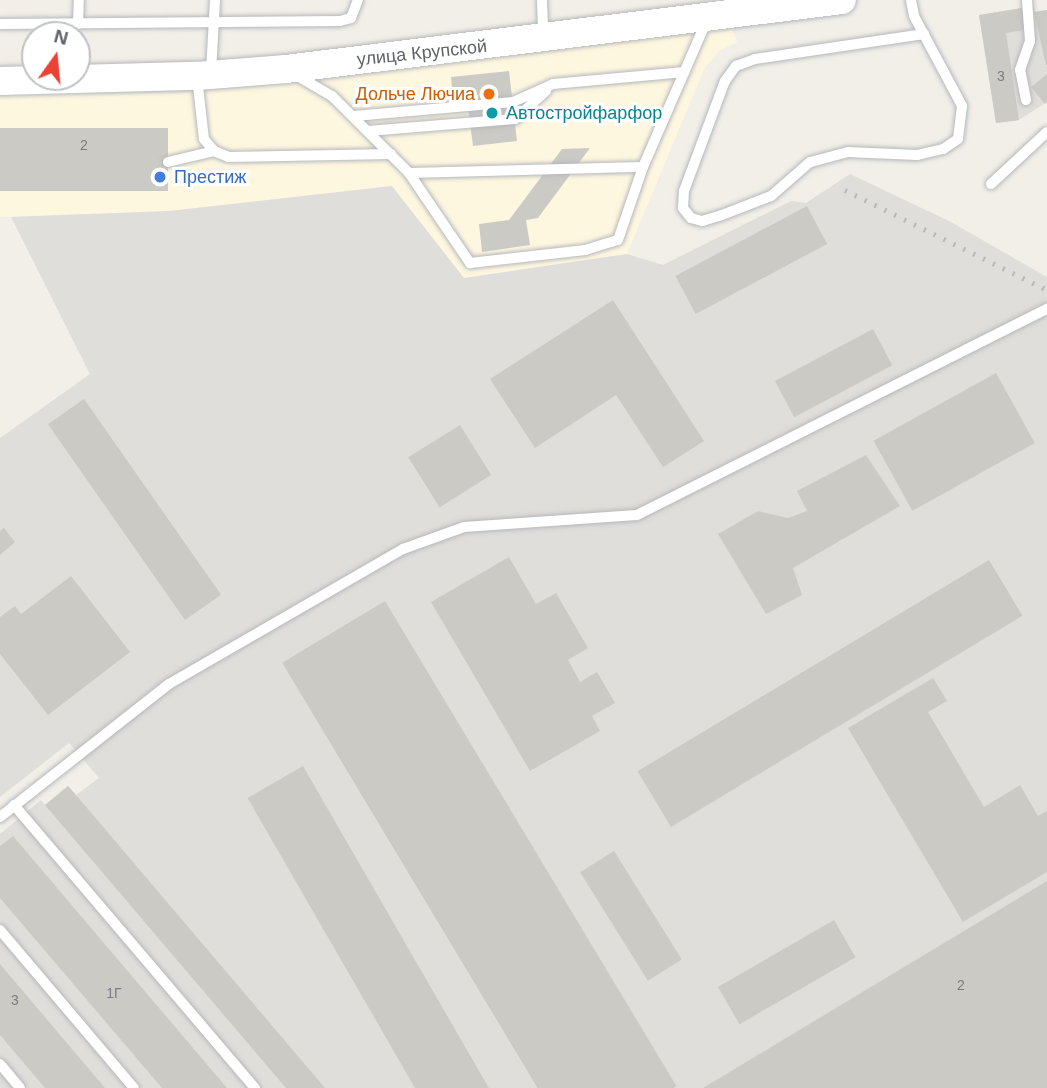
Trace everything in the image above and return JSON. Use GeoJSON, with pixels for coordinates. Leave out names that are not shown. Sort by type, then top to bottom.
{"type":"FeatureCollection","features":[{"type":"Feature","properties":{"kind":"street","name":"улица Крупской"},"geometry":{"type":"LineString","coordinates":[[0,81],[204,76],[286,69],[543,40],[797,3],[842,0]]}},
{"type":"Feature","properties":{"kind":"lane"},"geometry":{"type":"LineString","coordinates":[[78,21],[79,0]]}},
{"type":"Feature","properties":{"kind":"lane"},"geometry":{"type":"LineString","coordinates":[[215,0],[214,25],[204,76],[204,139],[214,151],[229,157],[391,154]]}},
{"type":"Feature","properties":{"kind":"lane"},"geometry":{"type":"LineString","coordinates":[[91,24],[214,25],[340,21],[351,18],[358,0]]}},
{"type":"Feature","properties":{"kind":"lane"},"geometry":{"type":"LineString","coordinates":[[542,0],[543,40]]}},
{"type":"Feature","properties":{"kind":"lane"},"geometry":{"type":"LineString","coordinates":[[911,0],[924,34],[962,106],[958,139],[943,149],[916,155],[848,152],[810,162],[771,196],[702,221],[691,218],[683,208],[684,191],[724,81],[736,66],[924,34]]}},
{"type":"Feature","properties":{"kind":"lane"},"geometry":{"type":"LineString","coordinates":[[1026,100],[1020,70],[1030,41],[1027,0]]}},
{"type":"Feature","properties":{"kind":"lane"},"geometry":{"type":"LineString","coordinates":[[286,69],[332,96],[391,154],[409,173],[470,263],[585,250],[618,240],[643,167],[708,17]]}},
{"type":"Feature","properties":{"kind":"lane"},"geometry":{"type":"LineString","coordinates":[[0,24],[21,24]]}},
{"type":"Feature","properties":{"kind":"lane"},"geometry":{"type":"LineString","coordinates":[[354,116],[513,102],[553,84],[684,72]]}},
{"type":"Feature","properties":{"kind":"lane"},"geometry":{"type":"LineString","coordinates":[[368,131],[515,119],[553,84]]}},
{"type":"Feature","properties":{"kind":"lane"},"geometry":{"type":"LineString","coordinates":[[991,184],[1047,132]]}},
{"type":"Feature","properties":{"kind":"lane"},"geometry":{"type":"LineString","coordinates":[[168,162],[214,151]]}},
{"type":"Feature","properties":{"kind":"lane"},"geometry":{"type":"LineString","coordinates":[[409,173],[643,167]]}},
{"type":"Feature","properties":{"kind":"lane"},"geometry":{"type":"LineString","coordinates":[[0,817],[169,684],[403,549],[464,527],[637,515],[1047,309]]}},
{"type":"Feature","properties":{"kind":"lane"},"geometry":{"type":"LineString","coordinates":[[15,806],[255,1088]]}},
{"type":"Feature","properties":{"kind":"lane"},"geometry":{"type":"LineString","coordinates":[[0,930],[134,1088]]}},
{"type":"Feature","properties":{"kind":"lane"},"geometry":{"type":"LineString","coordinates":[[0,1064],[20,1088]]}},
{"type":"Feature","properties":{"kind":"shaded area"},"geometry":{"type":"Polygon","coordinates":[[[1033,6],[1035,12],[1047,10],[1047,102],[1019,120],[996,123],[979,15],[1033,6]]]}},
{"type":"Feature","properties":{"kind":"shaded area"},"geometry":{"type":"Polygon","coordinates":[[[732,27],[737,42],[719,51],[704,69],[627,254],[464,278],[391,186],[169,211],[0,217],[0,95],[175,93],[286,83],[732,27]]]}},
{"type":"Feature","properties":{"kind":"shaded area"},"geometry":{"type":"Polygon","coordinates":[[[850,174],[951,222],[1047,277],[1047,1088],[0,1088],[0,834],[41,800],[45,805],[68,786],[76,795],[99,778],[69,743],[0,797],[0,438],[90,374],[11,217],[169,211],[392,186],[464,278],[627,254],[663,265],[791,201],[806,203],[850,174]]]}},
{"type":"Feature","properties":{"kind":"building"},"geometry":{"type":"Polygon","coordinates":[[[1022,8],[1025,30],[1006,33],[1019,120],[996,123],[979,15],[1022,8]]]}},
{"type":"Feature","properties":{"kind":"building"},"geometry":{"type":"Polygon","coordinates":[[[1047,10],[1047,65],[1046,65],[1034,12],[1047,10]]]}},
{"type":"Feature","properties":{"kind":"building","name":"Автостройфарфор"},"geometry":{"type":"Polygon","coordinates":[[[509,71],[517,141],[473,146],[467,99],[453,100],[451,77],[509,71]]]}},
{"type":"Feature","properties":{"kind":"building"},"geometry":{"type":"Polygon","coordinates":[[[1047,74],[1047,102],[1045,104],[1031,87],[1047,74]]]}},
{"type":"Feature","properties":{"kind":"building"},"geometry":{"type":"Polygon","coordinates":[[[0,128],[168,128],[168,191],[0,191],[0,128]]]}},
{"type":"Feature","properties":{"kind":"building"},"geometry":{"type":"Polygon","coordinates":[[[590,148],[538,218],[526,220],[530,245],[482,252],[479,224],[509,220],[562,149],[590,148]]]}},
{"type":"Feature","properties":{"kind":"building"},"geometry":{"type":"Polygon","coordinates":[[[807,206],[827,244],[696,314],[675,276],[807,206]]]}},
{"type":"Feature","properties":{"kind":"building"},"geometry":{"type":"Polygon","coordinates":[[[613,300],[704,441],[663,467],[616,395],[535,448],[490,379],[613,300]]]}},
{"type":"Feature","properties":{"kind":"building"},"geometry":{"type":"Polygon","coordinates":[[[873,329],[892,365],[794,417],[775,381],[873,329]]]}},
{"type":"Feature","properties":{"kind":"building"},"geometry":{"type":"Polygon","coordinates":[[[996,373],[1035,443],[912,511],[874,441],[996,373]]]}},
{"type":"Feature","properties":{"kind":"building"},"geometry":{"type":"Polygon","coordinates":[[[84,399],[221,595],[185,620],[48,424],[84,399]]]}},
{"type":"Feature","properties":{"kind":"building"},"geometry":{"type":"Polygon","coordinates":[[[460,425],[491,475],[440,507],[408,457],[460,425]]]}},
{"type":"Feature","properties":{"kind":"building"},"geometry":{"type":"Polygon","coordinates":[[[866,455],[900,506],[793,568],[802,595],[766,614],[718,534],[758,511],[788,518],[807,511],[797,491],[866,455]]]}},
{"type":"Feature","properties":{"kind":"building"},"geometry":{"type":"Polygon","coordinates":[[[4,528],[15,542],[0,555],[0,531],[4,528]]]}},
{"type":"Feature","properties":{"kind":"building"},"geometry":{"type":"Polygon","coordinates":[[[509,557],[536,604],[556,593],[588,648],[568,660],[580,682],[597,672],[615,703],[592,716],[600,731],[530,771],[431,602],[509,557]]]}},
{"type":"Feature","properties":{"kind":"building"},"geometry":{"type":"Polygon","coordinates":[[[989,560],[1022,616],[671,827],[638,771],[989,560]]]}},
{"type":"Feature","properties":{"kind":"building"},"geometry":{"type":"Polygon","coordinates":[[[71,576],[130,652],[48,715],[0,654],[0,617],[15,606],[21,614],[71,576]]]}},
{"type":"Feature","properties":{"kind":"building"},"geometry":{"type":"Polygon","coordinates":[[[385,601],[677,1086],[538,1088],[282,663],[385,601]]]}},
{"type":"Feature","properties":{"kind":"building"},"geometry":{"type":"Polygon","coordinates":[[[933,678],[947,701],[928,712],[984,807],[1020,785],[1038,816],[1047,811],[1047,872],[963,922],[848,728],[933,678]]]}},
{"type":"Feature","properties":{"kind":"building"},"geometry":{"type":"Polygon","coordinates":[[[303,766],[489,1088],[415,1088],[248,798],[303,766]]]}},
{"type":"Feature","properties":{"kind":"building"},"geometry":{"type":"Polygon","coordinates":[[[68,786],[325,1088],[286,1088],[45,805],[68,786]]]}},
{"type":"Feature","properties":{"kind":"building"},"geometry":{"type":"Polygon","coordinates":[[[13,836],[227,1088],[162,1088],[0,898],[0,846],[13,836]]]}},
{"type":"Feature","properties":{"kind":"building"},"geometry":{"type":"Polygon","coordinates":[[[614,851],[682,960],[648,981],[580,872],[614,851]]]}},
{"type":"Feature","properties":{"kind":"building"},"geometry":{"type":"Polygon","coordinates":[[[1047,881],[1047,1088],[703,1088],[1047,881]]]}},
{"type":"Feature","properties":{"kind":"building"},"geometry":{"type":"Polygon","coordinates":[[[834,920],[856,957],[739,1024],[718,987],[834,920]]]}},
{"type":"Feature","properties":{"kind":"building"},"geometry":{"type":"Polygon","coordinates":[[[0,964],[105,1088],[45,1088],[0,1035],[0,964]]]}},
{"type":"Feature","properties":{"kind":"railway"},"geometry":{"type":"LineString","coordinates":[[845,190],[1047,290]]}},
{"type":"Feature","properties":{"kind":"place","name":"Дольче Лючиа"},"geometry":{"type":"Point","coordinates":[489,94]}},
{"type":"Feature","properties":{"kind":"place","name":"Автостройфарфор"},"geometry":{"type":"Point","coordinates":[492,113]}},
{"type":"Feature","properties":{"kind":"place","name":"Престиж"},"geometry":{"type":"Point","coordinates":[160,177]}}]}
